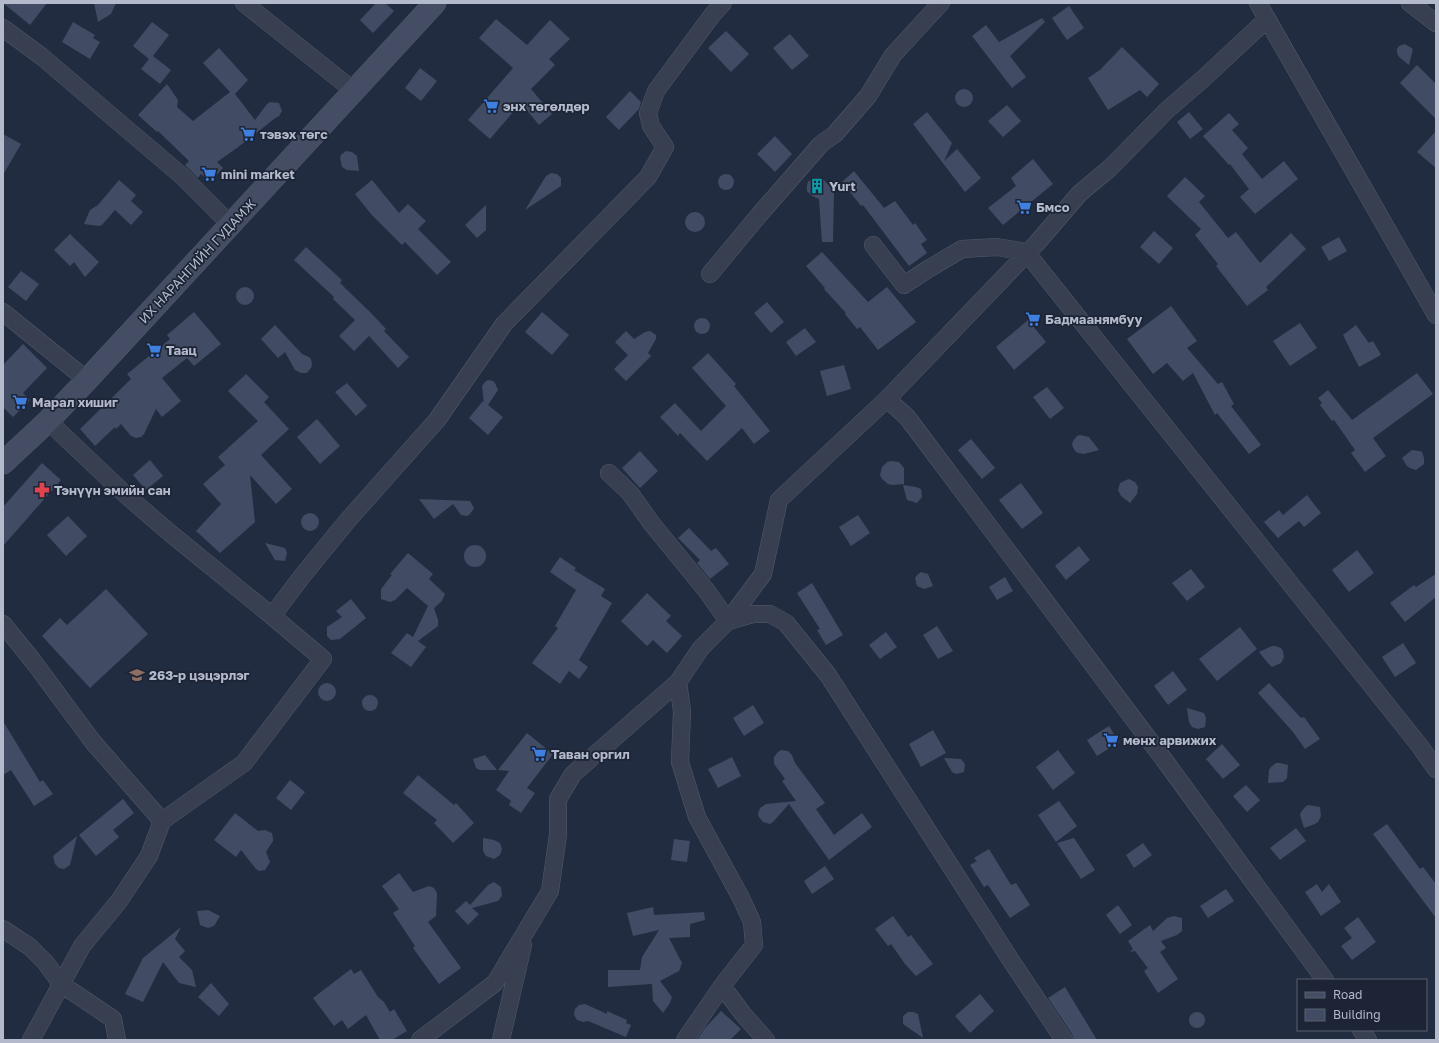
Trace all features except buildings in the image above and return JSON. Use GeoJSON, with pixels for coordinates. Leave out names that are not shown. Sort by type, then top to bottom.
{"type":"FeatureCollection","features":[{"type":"Feature","properties":{"kind":"main road","name":"ИХ НАРАНГИЙН ГУДАМЖ"},"geometry":{"type":"LineString","coordinates":[[3,463],[48,421],[87,380],[435,3]]}},
{"type":"Feature","properties":{"kind":"street"},"geometry":{"type":"LineString","coordinates":[[244,3],[354,91]]}},
{"type":"Feature","properties":{"kind":"street"},"geometry":{"type":"LineString","coordinates":[[272,616],[348,520],[437,420],[504,324],[648,177],[665,147],[651,126],[648,113],[656,91],[713,14],[723,3]]}},
{"type":"Feature","properties":{"kind":"street"},"geometry":{"type":"LineString","coordinates":[[710,274],[759,214],[821,144],[835,134],[868,96],[893,55],[941,3]]}},
{"type":"Feature","properties":{"kind":"street"},"geometry":{"type":"LineString","coordinates":[[1258,3],[1436,315]]}},
{"type":"Feature","properties":{"kind":"street"},"geometry":{"type":"LineString","coordinates":[[1410,3],[1436,23]]}},
{"type":"Feature","properties":{"kind":"street"},"geometry":{"type":"LineString","coordinates":[[420,1040],[495,982],[550,891],[558,835],[558,799],[573,774],[678,682],[701,648],[728,621],[763,574],[780,500],[887,399],[1026,252],[1036,244],[1080,193],[1110,168],[1167,110],[1204,78],[1267,19]]}},
{"type":"Feature","properties":{"kind":"street"},"geometry":{"type":"LineString","coordinates":[[3,28],[41,56],[182,176],[231,224]]}},
{"type":"Feature","properties":{"kind":"street"},"geometry":{"type":"LineString","coordinates":[[873,244],[904,285],[962,249],[997,246],[1026,252],[1409,733],[1436,770]]}},
{"type":"Feature","properties":{"kind":"street"},"geometry":{"type":"LineString","coordinates":[[3,312],[87,380]]}},
{"type":"Feature","properties":{"kind":"street"},"geometry":{"type":"LineString","coordinates":[[887,399],[907,417],[1168,765],[1324,979]]}},
{"type":"Feature","properties":{"kind":"street"},"geometry":{"type":"LineString","coordinates":[[31,1040],[60,984],[82,946],[119,901],[149,856],[162,820],[244,763],[323,659],[170,533],[48,421]]}},
{"type":"Feature","properties":{"kind":"street"},"geometry":{"type":"LineString","coordinates":[[609,473],[630,493],[652,524],[706,590],[728,621]]}},
{"type":"Feature","properties":{"kind":"street"},"geometry":{"type":"LineString","coordinates":[[728,621],[753,614],[770,614],[786,623],[824,669],[1010,959],[1064,1040]]}},
{"type":"Feature","properties":{"kind":"street"},"geometry":{"type":"LineString","coordinates":[[3,624],[33,661],[93,742],[162,820]]}},
{"type":"Feature","properties":{"kind":"street"},"geometry":{"type":"LineString","coordinates":[[678,682],[682,711],[680,762],[697,817],[741,898],[752,922],[754,945],[722,986],[685,1040]]}},
{"type":"Feature","properties":{"kind":"street"},"geometry":{"type":"LineString","coordinates":[[3,929],[30,947],[46,963],[60,984],[113,1019],[117,1040]]}},
{"type":"Feature","properties":{"kind":"street"},"geometry":{"type":"LineString","coordinates":[[501,1040],[527,930]]}},
{"type":"Feature","properties":{"kind":"street"},"geometry":{"type":"LineString","coordinates":[[722,986],[743,1014],[766,1040]]}},
{"type":"Feature","properties":{"kind":"street"},"geometry":{"type":"LineString","coordinates":[[1362,1031],[1368,1040]]}},
{"type":"Feature","properties":{"kind":"place","name":"энх төгөлдөр"},"geometry":{"type":"Point","coordinates":[491,106]}},
{"type":"Feature","properties":{"kind":"place","name":"тэвэх төгс"},"geometry":{"type":"Point","coordinates":[248,134]}},
{"type":"Feature","properties":{"kind":"place","name":"mini market"},"geometry":{"type":"Point","coordinates":[209,174]}},
{"type":"Feature","properties":{"kind":"place","name":"Yurt"},"geometry":{"type":"Point","coordinates":[817,186]}},
{"type":"Feature","properties":{"kind":"place","name":"Бмсо"},"geometry":{"type":"Point","coordinates":[1024,207]}},
{"type":"Feature","properties":{"kind":"place","name":"Бадмаанямбуу"},"geometry":{"type":"Point","coordinates":[1033,319]}},
{"type":"Feature","properties":{"kind":"place","name":"Таац"},"geometry":{"type":"Point","coordinates":[154,350]}},
{"type":"Feature","properties":{"kind":"place","name":"Марал хишиг"},"geometry":{"type":"Point","coordinates":[20,402]}},
{"type":"Feature","properties":{"kind":"place","name":"Тэнүүн эмийн сан"},"geometry":{"type":"Point","coordinates":[42,490]}},
{"type":"Feature","properties":{"kind":"place","name":"263-р цэцэрлэг"},"geometry":{"type":"Point","coordinates":[137,675]}},
{"type":"Feature","properties":{"kind":"place","name":"мөнх арвижих"},"geometry":{"type":"Point","coordinates":[1111,740]}},
{"type":"Feature","properties":{"kind":"place","name":"Таван оргил"},"geometry":{"type":"Point","coordinates":[539,754]}}]}
